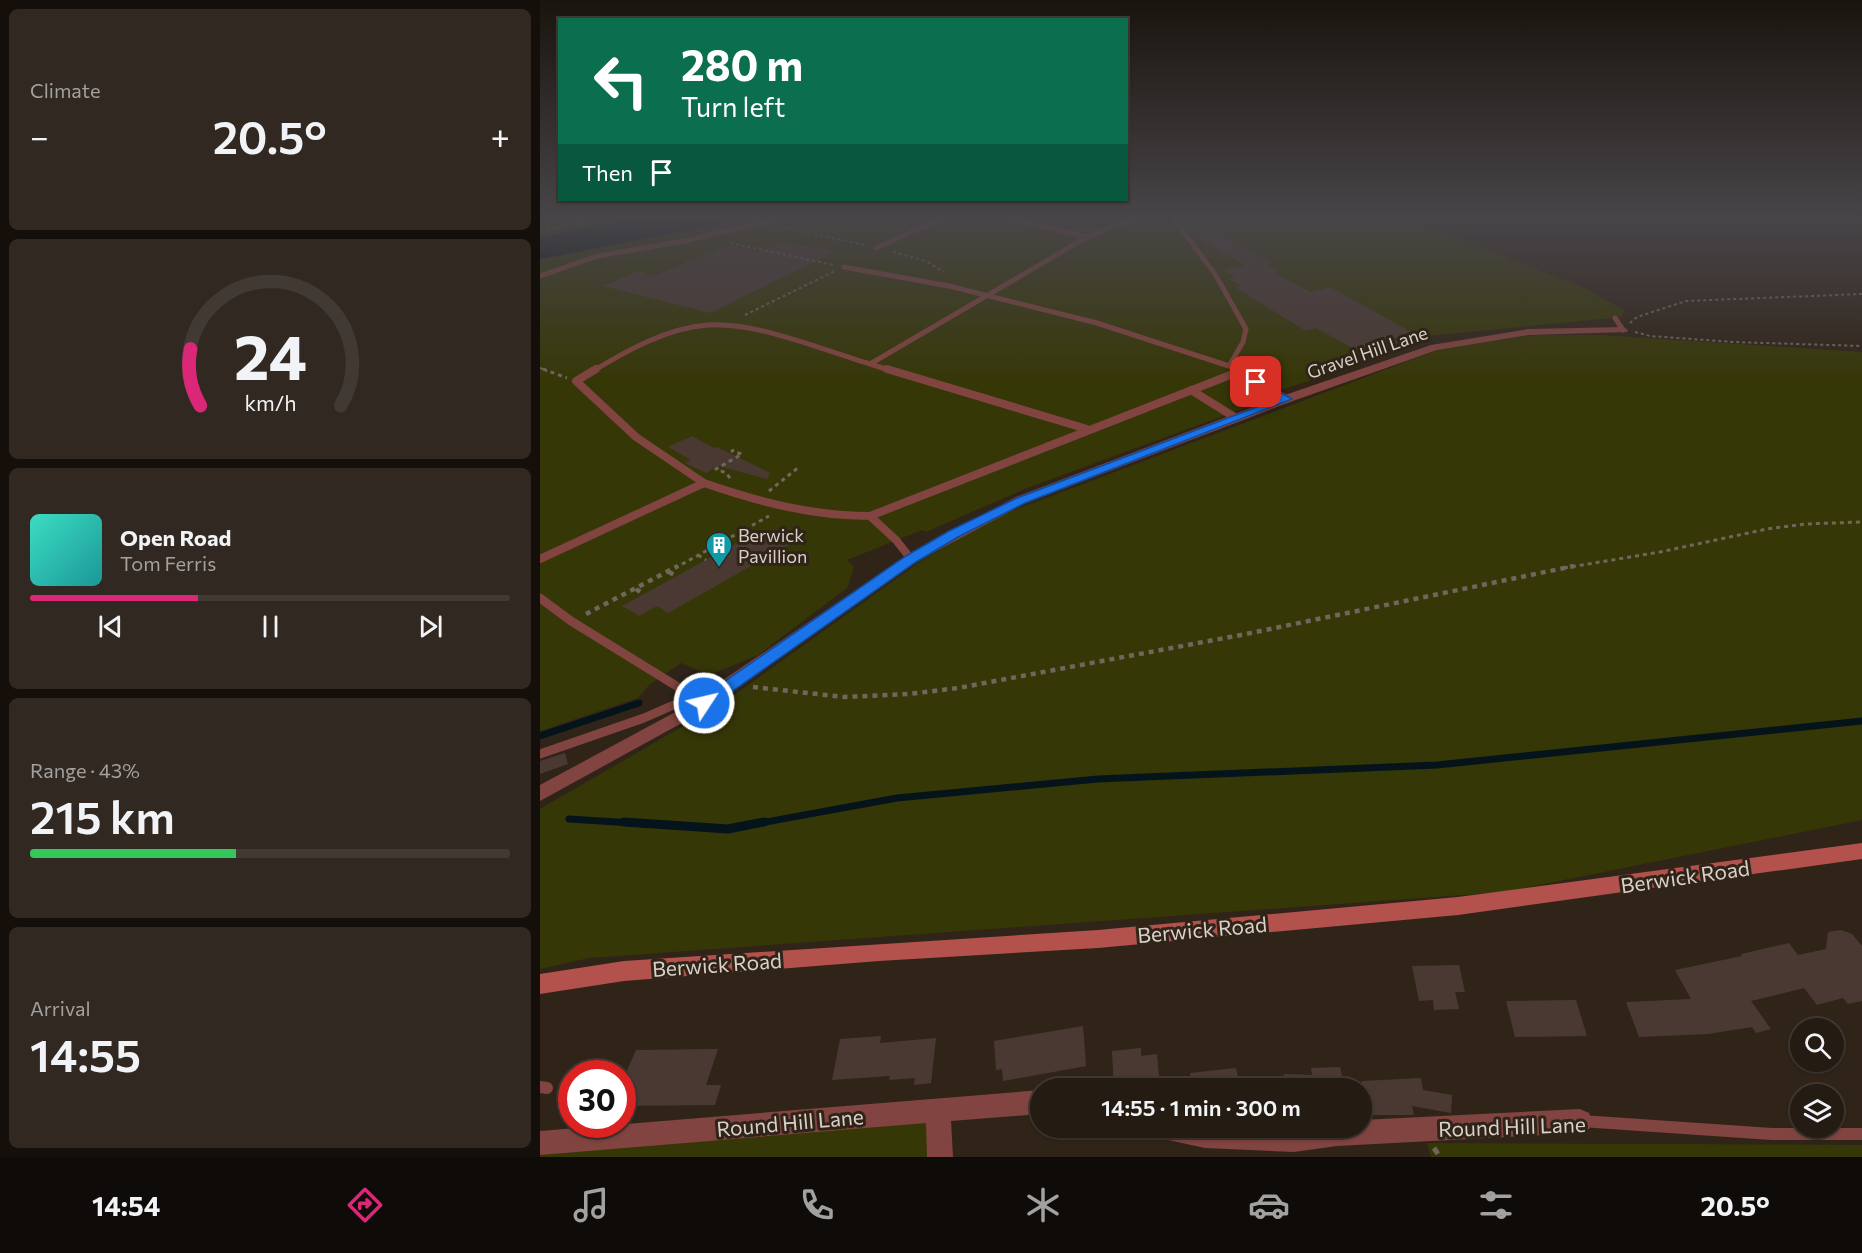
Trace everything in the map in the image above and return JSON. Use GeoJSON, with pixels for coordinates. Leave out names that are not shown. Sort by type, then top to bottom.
{"type":"FeatureCollection","features":[{"type":"Feature","properties":{"kind":"main road","name":"Berwick Road"},"geometry":{"type":"LineString","coordinates":[[540,984],[624,971],[867,952],[1098,939],[1458,906],[1862,851]]}},
{"type":"Feature","properties":{"kind":"street","name":"Gravel Hill Lane"},"geometry":{"type":"LineString","coordinates":[[540,794],[699,699],[735,681],[911,559],[1021,500],[1286,399],[1435,347],[1529,332],[1619,324]]}},
{"type":"Feature","properties":{"kind":"street","name":"Round Hill Lane"},"geometry":{"type":"LineString","coordinates":[[540,1143],[1030,1103]]}},
{"type":"Feature","properties":{"kind":"street"},"geometry":{"type":"LineString","coordinates":[[938,1110],[940,1157]]}},
{"type":"Feature","properties":{"kind":"street","name":"Round Hill Lane"},"geometry":{"type":"LineString","coordinates":[[1372,1132],[1580,1121]]}},
{"type":"Feature","properties":{"kind":"street","name":"Round Hill Lane"},"geometry":{"type":"LineString","coordinates":[[1250,1138],[1294,1140],[1308,1138]]}},
{"type":"Feature","properties":{"kind":"lane"},"geometry":{"type":"LineString","coordinates":[[877,273],[949,286],[1097,323],[1229,366],[1286,399]]}},
{"type":"Feature","properties":{"kind":"lane"},"geometry":{"type":"LineString","coordinates":[[870,364],[1027,273]]}},
{"type":"Feature","properties":{"kind":"lane"},"geometry":{"type":"LineString","coordinates":[[1214,273],[1246,329],[1243,342],[1229,366]]}},
{"type":"Feature","properties":{"kind":"lane"},"geometry":{"type":"LineString","coordinates":[[1088,429],[740,326],[725,325],[687,330],[652,339],[621,354],[576,381],[614,419],[672,465],[704,483],[783,508],[836,517],[870,516],[1238,372]]}},
{"type":"Feature","properties":{"kind":"lane"},"geometry":{"type":"LineString","coordinates":[[1191,390],[1236,418]]}},
{"type":"Feature","properties":{"kind":"lane"},"geometry":{"type":"LineString","coordinates":[[540,559],[704,483]]}},
{"type":"Feature","properties":{"kind":"lane"},"geometry":{"type":"LineString","coordinates":[[870,516],[896,540],[911,559]]}},
{"type":"Feature","properties":{"kind":"lane"},"geometry":{"type":"LineString","coordinates":[[540,598],[572,621],[699,699]]}},
{"type":"Feature","properties":{"kind":"lane"},"geometry":{"type":"LineString","coordinates":[[540,754],[699,699]]}},
{"type":"Feature","properties":{"kind":"lane","name":"Round Hill Lane"},"geometry":{"type":"LineString","coordinates":[[1580,1121],[1772,1134],[1862,1134]]}},
{"type":"Feature","properties":{"kind":"path"},"geometry":{"type":"LineString","coordinates":[[725,325],[832,273]]}},
{"type":"Feature","properties":{"kind":"path"},"geometry":{"type":"LineString","coordinates":[[945,273],[949,286]]}},
{"type":"Feature","properties":{"kind":"path"},"geometry":{"type":"LineString","coordinates":[[1619,324],[1686,301],[1862,294]]}},
{"type":"Feature","properties":{"kind":"path"},"geometry":{"type":"LineString","coordinates":[[1619,324],[1650,336],[1733,342],[1862,346]]}},
{"type":"Feature","properties":{"kind":"path"},"geometry":{"type":"LineString","coordinates":[[540,368],[576,381]]}},
{"type":"Feature","properties":{"kind":"path"},"geometry":{"type":"LineString","coordinates":[[716,487],[731,478],[726,472],[716,469],[742,454],[732,451],[737,448]]}},
{"type":"Feature","properties":{"kind":"path"},"geometry":{"type":"LineString","coordinates":[[781,481],[799,467]]}},
{"type":"Feature","properties":{"kind":"path"},"geometry":{"type":"LineString","coordinates":[[572,621],[741,535],[783,508]]}},
{"type":"Feature","properties":{"kind":"path"},"geometry":{"type":"LineString","coordinates":[[735,681],[748,686],[844,698],[958,688],[1767,529],[1805,524],[1862,522]]}},
{"type":"Feature","properties":{"kind":"path"},"geometry":{"type":"LineString","coordinates":[[698,555],[706,560]]}},
{"type":"Feature","properties":{"kind":"path"},"geometry":{"type":"LineString","coordinates":[[669,572],[676,576]]}},
{"type":"Feature","properties":{"kind":"path"},"geometry":{"type":"LineString","coordinates":[[636,589],[643,594]]}},
{"type":"Feature","properties":{"kind":"shaded area"},"geometry":{"type":"Polygon","coordinates":[[[540,273],[1547,273],[1584,288],[1624,310],[1622,317],[1428,336],[1362,353],[1336,372],[1275,392],[1256,404],[1027,488],[926,532],[922,530],[847,560],[854,567],[847,588],[758,655],[709,675],[681,663],[649,685],[638,698],[540,731],[540,273]]]}},
{"type":"Feature","properties":{"kind":"shaded area"},"geometry":{"type":"Polygon","coordinates":[[[1535,335],[1600,335],[1862,352],[1862,820],[1504,892],[589,958],[540,969],[540,809],[723,703],[924,559],[996,517],[1440,349],[1535,335]]]}},
{"type":"Feature","properties":{"kind":"shaded area"},"geometry":{"type":"Polygon","coordinates":[[[938,1110],[940,1157],[540,1157],[540,1143],[600,1138],[636,1138],[636,1135],[938,1110]]]}},
{"type":"Feature","properties":{"kind":"shaded area"},"geometry":{"type":"Polygon","coordinates":[[[1427,1143],[1862,1145],[1862,1157],[1431,1157],[1427,1143]]]}},
{"type":"Feature","properties":{"kind":"building"},"geometry":{"type":"Polygon","coordinates":[[[633,273],[654,276],[661,273],[792,273],[710,313],[603,286],[633,273]]]}},
{"type":"Feature","properties":{"kind":"building"},"geometry":{"type":"Polygon","coordinates":[[[1228,273],[1275,273],[1310,292],[1330,287],[1413,333],[1356,350],[1316,328],[1306,331],[1236,288],[1241,286],[1229,279],[1235,277],[1228,273]]]}},
{"type":"Feature","properties":{"kind":"building"},"geometry":{"type":"Polygon","coordinates":[[[692,436],[770,473],[767,479],[718,466],[706,473],[685,463],[691,460],[668,447],[692,436]]]}},
{"type":"Feature","properties":{"kind":"building","name":"Berwick Pavillion"},"geometry":{"type":"Polygon","coordinates":[[[763,529],[774,535],[780,531],[797,540],[668,613],[657,606],[639,616],[622,606],[763,529]]]}},
{"type":"Feature","properties":{"kind":"building"},"geometry":{"type":"Polygon","coordinates":[[[565,753],[568,764],[540,774],[540,761],[565,753]]]}},
{"type":"Feature","properties":{"kind":"building"},"geometry":{"type":"Polygon","coordinates":[[[1841,930],[1852,934],[1862,946],[1862,1001],[1848,1004],[1843,998],[1817,1005],[1804,988],[1751,1001],[1771,1029],[1756,1033],[1752,1027],[1708,1034],[1639,1037],[1626,1002],[1691,999],[1675,970],[1742,956],[1741,954],[1789,943],[1798,955],[1826,949],[1828,932],[1841,930]]]}},
{"type":"Feature","properties":{"kind":"building"},"geometry":{"type":"Polygon","coordinates":[[[1459,965],[1465,992],[1455,992],[1459,1009],[1434,1010],[1433,1000],[1419,1001],[1412,966],[1459,965]]]}},
{"type":"Feature","properties":{"kind":"building"},"geometry":{"type":"Polygon","coordinates":[[[1576,1000],[1587,1036],[1515,1037],[1506,1001],[1576,1000]]]}},
{"type":"Feature","properties":{"kind":"building"},"geometry":{"type":"Polygon","coordinates":[[[1083,1026],[1086,1066],[1003,1081],[1002,1069],[996,1070],[994,1041],[1083,1026]]]}},
{"type":"Feature","properties":{"kind":"building"},"geometry":{"type":"Polygon","coordinates":[[[881,1036],[880,1043],[936,1038],[931,1083],[914,1085],[915,1078],[889,1080],[890,1076],[832,1080],[840,1039],[881,1036]]]}},
{"type":"Feature","properties":{"kind":"building"},"geometry":{"type":"Polygon","coordinates":[[[1141,1048],[1141,1056],[1157,1054],[1159,1078],[1113,1078],[1112,1051],[1141,1048]]]}},
{"type":"Feature","properties":{"kind":"building"},"geometry":{"type":"Polygon","coordinates":[[[718,1049],[706,1085],[721,1085],[715,1105],[636,1106],[636,1060],[632,1060],[636,1050],[718,1049]]]}},
{"type":"Feature","properties":{"kind":"building"},"geometry":{"type":"Polygon","coordinates":[[[1340,1067],[1342,1078],[1284,1078],[1284,1074],[1312,1075],[1311,1068],[1340,1067]]]}},
{"type":"Feature","properties":{"kind":"building"},"geometry":{"type":"Polygon","coordinates":[[[1236,1068],[1238,1078],[1191,1078],[1190,1073],[1236,1068]]]}},
{"type":"Feature","properties":{"kind":"building"},"geometry":{"type":"Polygon","coordinates":[[[1421,1078],[1423,1090],[1452,1095],[1451,1113],[1412,1106],[1414,1115],[1372,1115],[1372,1080],[1421,1078]]]}},
{"type":"Feature","properties":{"kind":"waterway"},"geometry":{"type":"LineString","coordinates":[[540,736],[639,703]]}},
{"type":"Feature","properties":{"kind":"waterway"},"geometry":{"type":"LineString","coordinates":[[755,824],[897,798],[1098,779],[1437,765],[1862,721]]}},
{"type":"Feature","properties":{"kind":"waterway"},"geometry":{"type":"LineString","coordinates":[[569,819],[648,824]]}},
{"type":"Feature","properties":{"kind":"waterway"},"geometry":{"type":"LineString","coordinates":[[624,822],[728,829],[764,822]]}},
{"type":"Feature","properties":{"kind":"place","name":"Berwick Pavillion"},"geometry":{"type":"Point","coordinates":[719,568]}},
{"type":"Feature","properties":{"kind":"route"},"geometry":{"type":"LineString","coordinates":[[704,703],[911,559],[954,534],[1021,500],[1286,399],[1256,382]]}}]}
